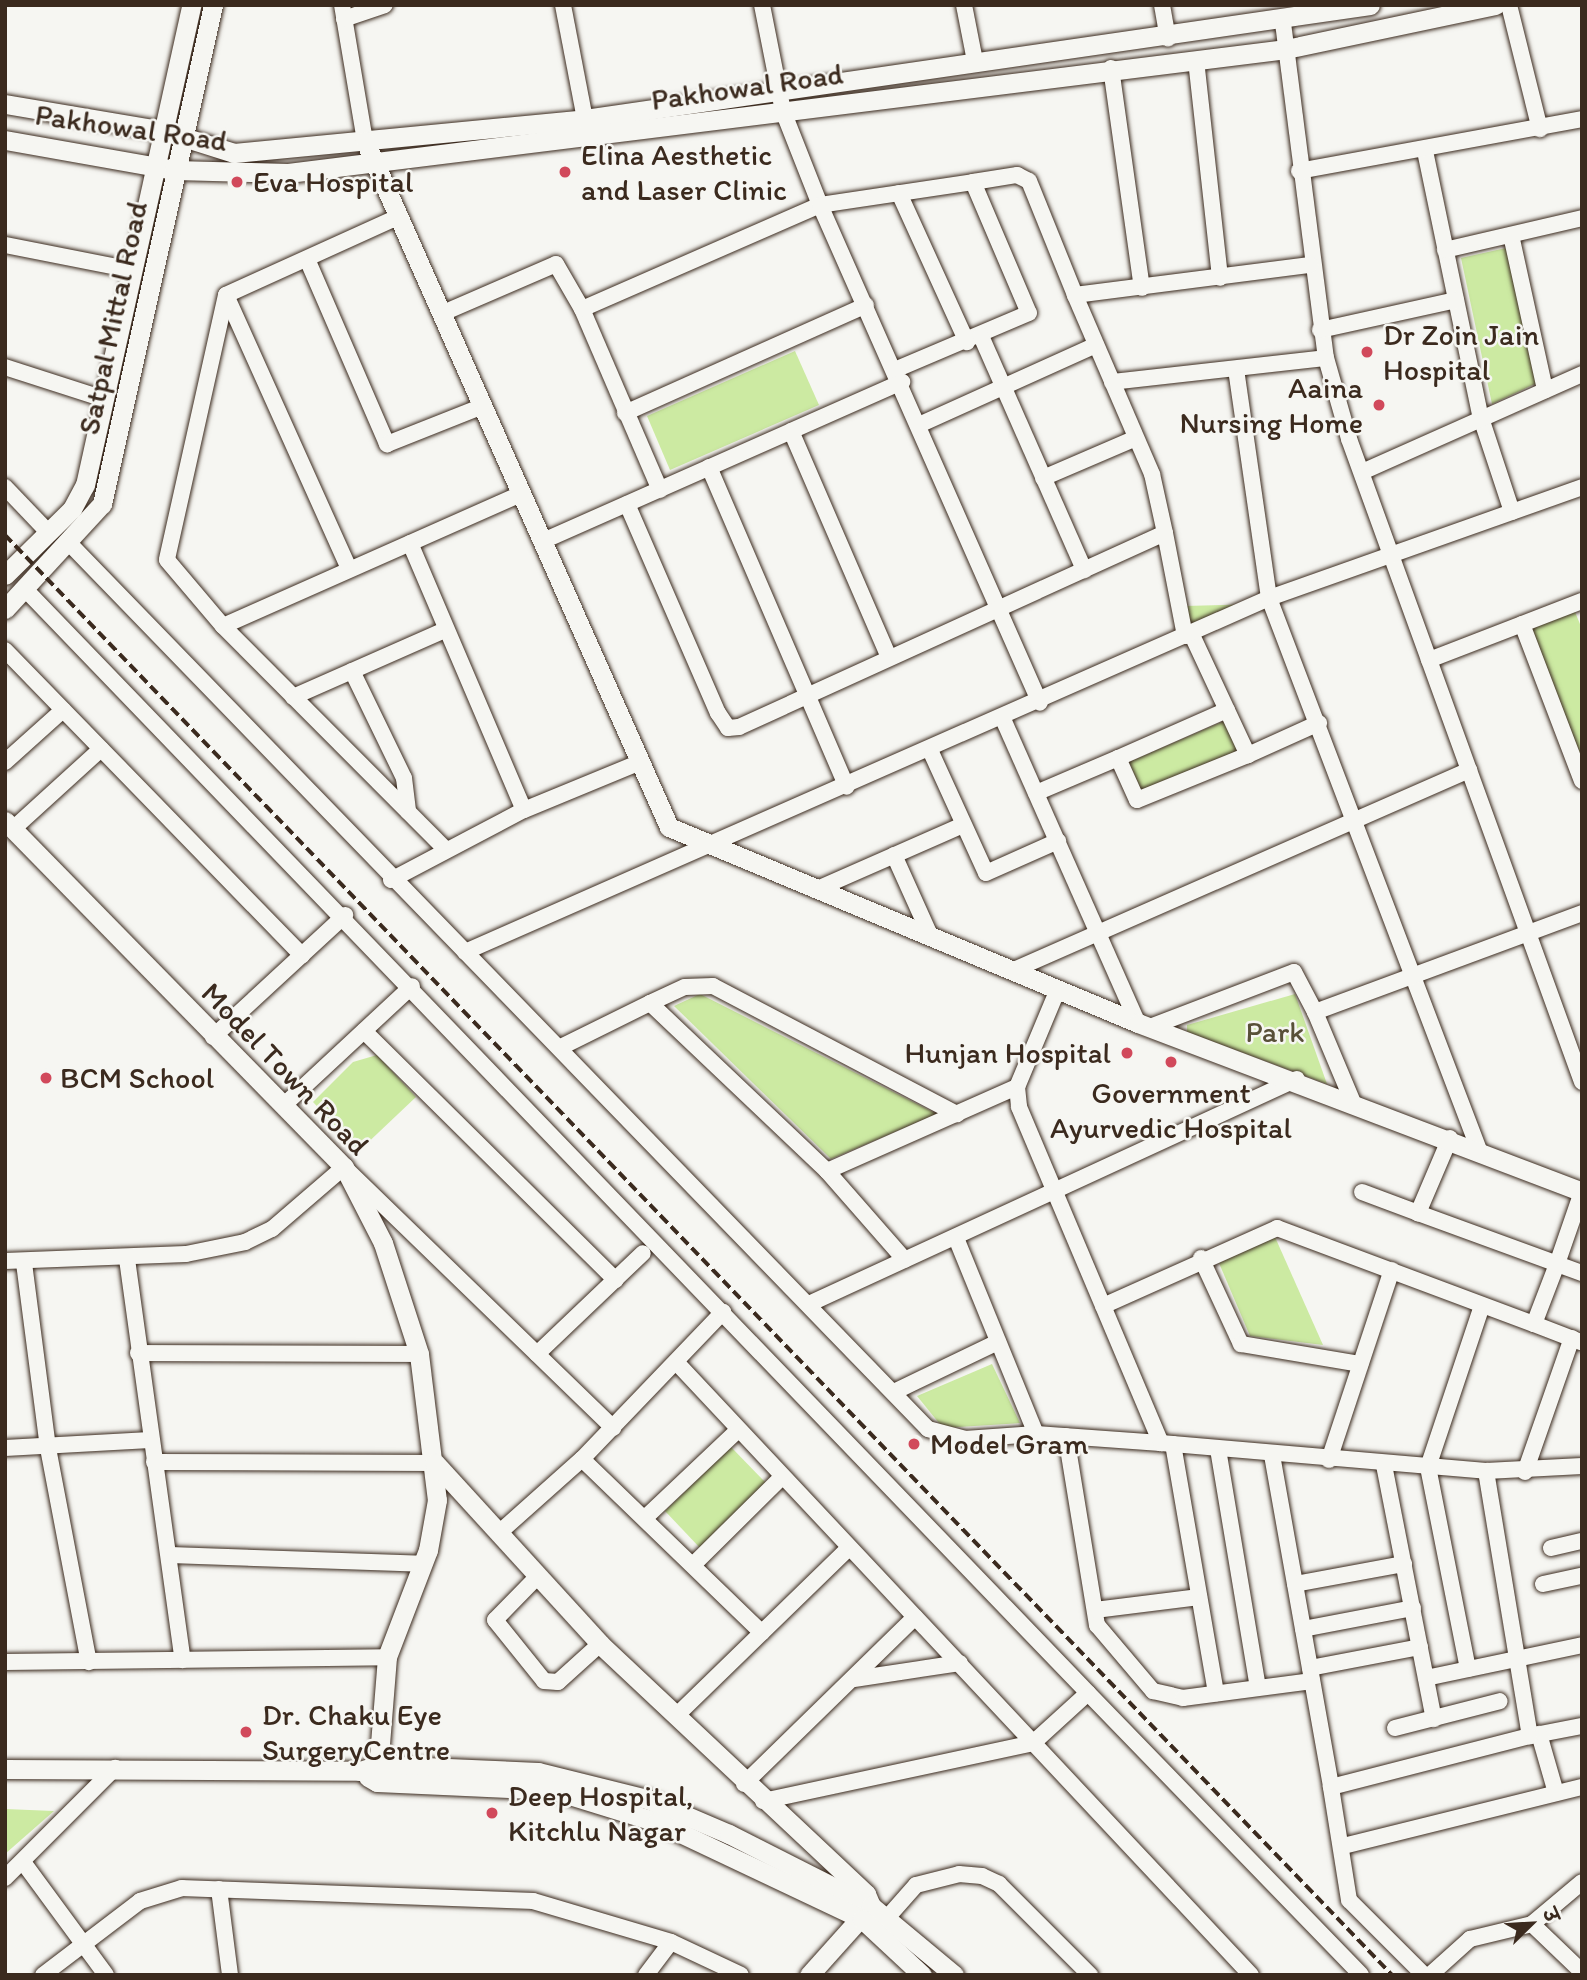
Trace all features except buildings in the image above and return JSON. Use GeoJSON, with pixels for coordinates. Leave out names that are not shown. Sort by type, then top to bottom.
{"type":"FeatureCollection","features":[{"type":"Feature","properties":{"kind":"street"},"geometry":{"type":"LineString","coordinates":[[5,575],[48,532],[85,485],[133,270],[166,169],[163,131],[191,5]]}},
{"type":"Feature","properties":{"kind":"street","name":"Satpal Mittal Road"},"geometry":{"type":"LineString","coordinates":[[5,609],[92,520],[108,483],[166,169],[185,136],[213,5]]}},
{"type":"Feature","properties":{"kind":"street"},"geometry":{"type":"LineString","coordinates":[[385,5],[343,12],[365,141],[443,313],[638,763],[669,827],[815,890],[1016,969],[1144,1025],[1297,1079],[1582,1192],[1534,1324]]}},
{"type":"Feature","properties":{"kind":"street"},"geometry":{"type":"LineString","coordinates":[[562,5],[585,118]]}},
{"type":"Feature","properties":{"kind":"street"},"geometry":{"type":"LineString","coordinates":[[762,5],[783,111],[820,205],[921,424],[1040,703]]}},
{"type":"Feature","properties":{"kind":"street"},"geometry":{"type":"LineString","coordinates":[[964,5],[975,61]]}},
{"type":"Feature","properties":{"kind":"street"},"geometry":{"type":"LineString","coordinates":[[1162,5],[1168,38]]}},
{"type":"Feature","properties":{"kind":"street","name":"Pakhowal Road"},"geometry":{"type":"LineString","coordinates":[[5,104],[163,131],[234,153],[585,118],[975,61],[1283,23],[1370,5]]}},
{"type":"Feature","properties":{"kind":"street","name":"Pakhowal Road"},"geometry":{"type":"LineString","coordinates":[[5,140],[166,169],[278,174],[588,141],[783,111],[1111,68],[1286,49],[1495,5]]}},
{"type":"Feature","properties":{"kind":"street"},"geometry":{"type":"LineString","coordinates":[[1509,5],[1540,130]]}},
{"type":"Feature","properties":{"kind":"street"},"geometry":{"type":"LineString","coordinates":[[1283,23],[1310,265],[1326,358],[1362,472],[1525,932],[1582,1082]]}},
{"type":"Feature","properties":{"kind":"street"},"geometry":{"type":"LineString","coordinates":[[1196,60],[1220,278]]}},
{"type":"Feature","properties":{"kind":"street"},"geometry":{"type":"LineString","coordinates":[[1111,68],[1142,288]]}},
{"type":"Feature","properties":{"kind":"street"},"geometry":{"type":"LineString","coordinates":[[1299,171],[1540,130],[1582,119]]}},
{"type":"Feature","properties":{"kind":"street"},"geometry":{"type":"LineString","coordinates":[[1425,151],[1480,418],[1512,512]]}},
{"type":"Feature","properties":{"kind":"street"},"geometry":{"type":"LineString","coordinates":[[582,309],[820,205],[1017,175],[1029,181],[1157,490],[1188,635],[1248,755]]}},
{"type":"Feature","properties":{"kind":"street"},"geometry":{"type":"LineString","coordinates":[[543,541],[791,431],[1029,313],[974,182]]}},
{"type":"Feature","properties":{"kind":"street"},"geometry":{"type":"LineString","coordinates":[[899,193],[974,339],[1003,387],[1084,570]]}},
{"type":"Feature","properties":{"kind":"street"},"geometry":{"type":"LineString","coordinates":[[226,295],[400,216]]}},
{"type":"Feature","properties":{"kind":"street"},"geometry":{"type":"LineString","coordinates":[[1445,250],[1582,218]]}},
{"type":"Feature","properties":{"kind":"street"},"geometry":{"type":"LineString","coordinates":[[1511,235],[1545,390]]}},
{"type":"Feature","properties":{"kind":"street"},"geometry":{"type":"LineString","coordinates":[[5,246],[133,270]]}},
{"type":"Feature","properties":{"kind":"street"},"geometry":{"type":"LineString","coordinates":[[307,259],[387,444],[483,406]]}},
{"type":"Feature","properties":{"kind":"street"},"geometry":{"type":"LineString","coordinates":[[443,313],[555,264],[582,309],[660,490]]}},
{"type":"Feature","properties":{"kind":"street"},"geometry":{"type":"LineString","coordinates":[[1074,295],[1310,265]]}},
{"type":"Feature","properties":{"kind":"street"},"geometry":{"type":"LineString","coordinates":[[226,295],[349,569]]}},
{"type":"Feature","properties":{"kind":"street"},"geometry":{"type":"LineString","coordinates":[[226,295],[166,549],[172,569],[223,626],[444,848]]}},
{"type":"Feature","properties":{"kind":"street"},"geometry":{"type":"LineString","coordinates":[[1320,330],[1456,300]]}},
{"type":"Feature","properties":{"kind":"street"},"geometry":{"type":"LineString","coordinates":[[625,413],[866,305]]}},
{"type":"Feature","properties":{"kind":"street"},"geometry":{"type":"LineString","coordinates":[[921,424],[1096,345]]}},
{"type":"Feature","properties":{"kind":"street"},"geometry":{"type":"LineString","coordinates":[[1112,382],[1326,358]]}},
{"type":"Feature","properties":{"kind":"street"},"geometry":{"type":"LineString","coordinates":[[5,368],[104,398]]}},
{"type":"Feature","properties":{"kind":"street"},"geometry":{"type":"LineString","coordinates":[[1236,369],[1269,598],[1356,817],[1479,1150]]}},
{"type":"Feature","properties":{"kind":"street"},"geometry":{"type":"LineString","coordinates":[[1362,472],[1582,374]]}},
{"type":"Feature","properties":{"kind":"street"},"geometry":{"type":"LineString","coordinates":[[791,431],[889,657]]}},
{"type":"Feature","properties":{"kind":"street"},"geometry":{"type":"LineString","coordinates":[[1043,478],[1136,438]]}},
{"type":"Feature","properties":{"kind":"street"},"geometry":{"type":"LineString","coordinates":[[709,467],[847,787]]}},
{"type":"Feature","properties":{"kind":"street"},"geometry":{"type":"LineString","coordinates":[[5,487],[48,532]]}},
{"type":"Feature","properties":{"kind":"street"},"geometry":{"type":"LineString","coordinates":[[465,952],[1040,703],[1269,598],[1582,487]]}},
{"type":"Feature","properties":{"kind":"street"},"geometry":{"type":"LineString","coordinates":[[223,626],[521,494]]}},
{"type":"Feature","properties":{"kind":"street"},"geometry":{"type":"LineString","coordinates":[[627,505],[725,725],[739,726],[1165,533]]}},
{"type":"Feature","properties":{"kind":"street"},"geometry":{"type":"LineString","coordinates":[[411,543],[445,630],[524,810]]}},
{"type":"Feature","properties":{"kind":"street"},"geometry":{"type":"LineString","coordinates":[[70,544],[391,880],[561,1047],[940,1435],[1066,1436],[1486,1472],[1525,1472],[1582,1466]]}},
{"type":"Feature","properties":{"kind":"street"},"geometry":{"type":"LineString","coordinates":[[24,589],[345,915],[1361,1975]]}},
{"type":"Feature","properties":{"kind":"street"},"geometry":{"type":"LineString","coordinates":[[1429,660],[1522,624],[1580,607]]}},
{"type":"Feature","properties":{"kind":"street"},"geometry":{"type":"LineString","coordinates":[[1522,624],[1582,781]]}},
{"type":"Feature","properties":{"kind":"street"},"geometry":{"type":"LineString","coordinates":[[293,697],[445,630]]}},
{"type":"Feature","properties":{"kind":"street"},"geometry":{"type":"LineString","coordinates":[[5,650],[302,955]]}},
{"type":"Feature","properties":{"kind":"street"},"geometry":{"type":"LineString","coordinates":[[352,671],[404,778],[408,812]]}},
{"type":"Feature","properties":{"kind":"street"},"geometry":{"type":"LineString","coordinates":[[5,762],[63,710]]}},
{"type":"Feature","properties":{"kind":"street"},"geometry":{"type":"LineString","coordinates":[[1036,793],[1227,710]]}},
{"type":"Feature","properties":{"kind":"street"},"geometry":{"type":"LineString","coordinates":[[1003,719],[1099,933],[1144,1025]]}},
{"type":"Feature","properties":{"kind":"street"},"geometry":{"type":"LineString","coordinates":[[1118,758],[1139,803],[1318,723]]}},
{"type":"Feature","properties":{"kind":"street"},"geometry":{"type":"LineString","coordinates":[[9,825],[101,749]]}},
{"type":"Feature","properties":{"kind":"street"},"geometry":{"type":"LineString","coordinates":[[930,750],[986,873],[1058,841]]}},
{"type":"Feature","properties":{"kind":"street"},"geometry":{"type":"LineString","coordinates":[[391,880],[444,848],[524,810],[638,763]]}},
{"type":"Feature","properties":{"kind":"street"},"geometry":{"type":"LineString","coordinates":[[1016,969],[1356,817],[1469,770]]}},
{"type":"Feature","properties":{"kind":"street","name":"Model Town Road"},"geometry":{"type":"LineString","coordinates":[[9,825],[213,1037],[344,1167],[383,1242],[419,1353],[435,1464],[434,1524],[387,1657],[372,1773]]}},
{"type":"Feature","properties":{"kind":"street"},"geometry":{"type":"LineString","coordinates":[[815,890],[963,825]]}},
{"type":"Feature","properties":{"kind":"street"},"geometry":{"type":"LineString","coordinates":[[894,855],[930,935]]}},
{"type":"Feature","properties":{"kind":"street"},"geometry":{"type":"LineString","coordinates":[[1315,1012],[1414,973],[1582,913]]}},
{"type":"Feature","properties":{"kind":"street"},"geometry":{"type":"LineString","coordinates":[[213,1037],[345,915]]}},
{"type":"Feature","properties":{"kind":"street"},"geometry":{"type":"LineString","coordinates":[[1144,1025],[1294,972],[1315,1012],[1352,1100]]}},
{"type":"Feature","properties":{"kind":"street"},"geometry":{"type":"LineString","coordinates":[[283,1106],[412,985]]}},
{"type":"Feature","properties":{"kind":"street"},"geometry":{"type":"LineString","coordinates":[[561,1047],[685,987],[713,986],[957,1114]]}},
{"type":"Feature","properties":{"kind":"street"},"geometry":{"type":"LineString","coordinates":[[1058,989],[1017,1087],[1019,1107],[1103,1306],[1167,1444],[1216,1693]]}},
{"type":"Feature","properties":{"kind":"street"},"geometry":{"type":"LineString","coordinates":[[650,1003],[827,1171],[905,1259]]}},
{"type":"Feature","properties":{"kind":"street"},"geometry":{"type":"LineString","coordinates":[[364,1031],[616,1280]]}},
{"type":"Feature","properties":{"kind":"street"},"geometry":{"type":"LineString","coordinates":[[811,1303],[1297,1079]]}},
{"type":"Feature","properties":{"kind":"street"},"geometry":{"type":"LineString","coordinates":[[827,1171],[1017,1087]]}},
{"type":"Feature","properties":{"kind":"street"},"geometry":{"type":"LineString","coordinates":[[1418,1213],[1450,1138]]}},
{"type":"Feature","properties":{"kind":"street"},"geometry":{"type":"LineString","coordinates":[[5,1261],[23,1263],[127,1259],[245,1242],[272,1229],[344,1167],[613,1427]]}},
{"type":"Feature","properties":{"kind":"street"},"geometry":{"type":"LineString","coordinates":[[1362,1192],[1582,1273]]}},
{"type":"Feature","properties":{"kind":"street"},"geometry":{"type":"LineString","coordinates":[[1103,1306],[1201,1258],[1277,1228],[1577,1340],[1525,1472]]}},
{"type":"Feature","properties":{"kind":"street"},"geometry":{"type":"LineString","coordinates":[[957,1238],[1036,1434]]}},
{"type":"Feature","properties":{"kind":"street"},"geometry":{"type":"LineString","coordinates":[[537,1354],[643,1253]]}},
{"type":"Feature","properties":{"kind":"street"},"geometry":{"type":"LineString","coordinates":[[1201,1258],[1241,1344],[1360,1364]]}},
{"type":"Feature","properties":{"kind":"street"},"geometry":{"type":"LineString","coordinates":[[127,1259],[150,1440],[170,1555],[183,1660]]}},
{"type":"Feature","properties":{"kind":"street"},"geometry":{"type":"LineString","coordinates":[[23,1263],[48,1448],[89,1662]]}},
{"type":"Feature","properties":{"kind":"street"},"geometry":{"type":"LineString","coordinates":[[1329,1460],[1392,1270]]}},
{"type":"Feature","properties":{"kind":"street"},"geometry":{"type":"LineString","coordinates":[[1468,1669],[1428,1466],[1482,1306]]}},
{"type":"Feature","properties":{"kind":"street"},"geometry":{"type":"LineString","coordinates":[[500,1532],[582,1459],[677,1363],[723,1312]]}},
{"type":"Feature","properties":{"kind":"street"},"geometry":{"type":"LineString","coordinates":[[896,1391],[998,1342]]}},
{"type":"Feature","properties":{"kind":"street"},"geometry":{"type":"LineString","coordinates":[[138,1353],[419,1353]]}},
{"type":"Feature","properties":{"kind":"street"},"geometry":{"type":"LineString","coordinates":[[677,1363],[781,1478],[960,1663],[1251,1975]]}},
{"type":"Feature","properties":{"kind":"street"},"geometry":{"type":"LineString","coordinates":[[646,1517],[738,1430]]}},
{"type":"Feature","properties":{"kind":"street"},"geometry":{"type":"LineString","coordinates":[[1066,1436],[1097,1625],[1153,1691],[1172,1698],[1258,1687],[1420,1647]]}},
{"type":"Feature","properties":{"kind":"street"},"geometry":{"type":"LineString","coordinates":[[5,1448],[48,1448],[150,1440]]}},
{"type":"Feature","properties":{"kind":"street"},"geometry":{"type":"LineString","coordinates":[[1218,1449],[1258,1687]]}},
{"type":"Feature","properties":{"kind":"street"},"geometry":{"type":"LineString","coordinates":[[1272,1455],[1354,1908],[1424,1975]]}},
{"type":"Feature","properties":{"kind":"street"},"geometry":{"type":"LineString","coordinates":[[582,1459],[646,1517],[762,1633]]}},
{"type":"Feature","properties":{"kind":"street"},"geometry":{"type":"LineString","coordinates":[[154,1462],[435,1464],[600,1644],[677,1715],[875,1918],[922,1975]]}},
{"type":"Feature","properties":{"kind":"street"},"geometry":{"type":"LineString","coordinates":[[1384,1465],[1433,1719]]}},
{"type":"Feature","properties":{"kind":"street"},"geometry":{"type":"LineString","coordinates":[[1486,1472],[1516,1658],[1534,1735],[1556,1793]]}},
{"type":"Feature","properties":{"kind":"street"},"geometry":{"type":"LineString","coordinates":[[694,1564],[781,1478]]}},
{"type":"Feature","properties":{"kind":"street"},"geometry":{"type":"LineString","coordinates":[[1551,1548],[1582,1541]]}},
{"type":"Feature","properties":{"kind":"street"},"geometry":{"type":"LineString","coordinates":[[677,1715],[849,1548]]}},
{"type":"Feature","properties":{"kind":"street"},"geometry":{"type":"LineString","coordinates":[[170,1555],[422,1564]]}},
{"type":"Feature","properties":{"kind":"street"},"geometry":{"type":"LineString","coordinates":[[1295,1584],[1404,1564]]}},
{"type":"Feature","properties":{"kind":"street"},"geometry":{"type":"LineString","coordinates":[[1543,1584],[1582,1576]]}},
{"type":"Feature","properties":{"kind":"street"},"geometry":{"type":"LineString","coordinates":[[537,1577],[495,1620],[544,1681],[558,1682],[600,1644]]}},
{"type":"Feature","properties":{"kind":"street"},"geometry":{"type":"LineString","coordinates":[[1095,1610],[1199,1597]]}},
{"type":"Feature","properties":{"kind":"street"},"geometry":{"type":"LineString","coordinates":[[1303,1629],[1413,1608]]}},
{"type":"Feature","properties":{"kind":"street"},"geometry":{"type":"LineString","coordinates":[[744,1784],[854,1679],[915,1616]]}},
{"type":"Feature","properties":{"kind":"street"},"geometry":{"type":"LineString","coordinates":[[1426,1678],[1582,1645]]}},
{"type":"Feature","properties":{"kind":"street"},"geometry":{"type":"LineString","coordinates":[[5,1662],[387,1657]]}},
{"type":"Feature","properties":{"kind":"street"},"geometry":{"type":"LineString","coordinates":[[854,1679],[960,1663]]}},
{"type":"Feature","properties":{"kind":"street"},"geometry":{"type":"LineString","coordinates":[[763,1801],[1033,1743],[1088,1693]]}},
{"type":"Feature","properties":{"kind":"street"},"geometry":{"type":"LineString","coordinates":[[1395,1728],[1500,1701]]}},
{"type":"Feature","properties":{"kind":"street"},"geometry":{"type":"LineString","coordinates":[[1331,1787],[1534,1735],[1582,1726]]}},
{"type":"Feature","properties":{"kind":"street"},"geometry":{"type":"LineString","coordinates":[[5,1878],[115,1768]]}},
{"type":"Feature","properties":{"kind":"street"},"geometry":{"type":"LineString","coordinates":[[5,1769],[115,1768],[372,1773],[553,1790],[691,1836],[875,1918],[954,1975]]}},
{"type":"Feature","properties":{"kind":"street"},"geometry":{"type":"LineString","coordinates":[[1343,1846],[1582,1787]]}},
{"type":"Feature","properties":{"kind":"street"},"geometry":{"type":"LineString","coordinates":[[23,1862],[106,1975]]}},
{"type":"Feature","properties":{"kind":"street"},"geometry":{"type":"LineString","coordinates":[[809,1975],[916,1885],[959,1874],[982,1876],[999,1884],[1090,1975]]}},
{"type":"Feature","properties":{"kind":"street"},"geometry":{"type":"LineString","coordinates":[[1430,1975],[1478,1934],[1532,1924],[1582,1882]]}},
{"type":"Feature","properties":{"kind":"street"},"geometry":{"type":"LineString","coordinates":[[219,1889],[230,1975]]}},
{"type":"Feature","properties":{"kind":"street"},"geometry":{"type":"LineString","coordinates":[[43,1975],[83,1942],[156,1893],[219,1889],[499,1896],[571,1910],[671,1942],[741,1975]]}},
{"type":"Feature","properties":{"kind":"street"},"geometry":{"type":"LineString","coordinates":[[1532,1924],[1582,1972]]}},
{"type":"Feature","properties":{"kind":"street"},"geometry":{"type":"LineString","coordinates":[[646,1975],[671,1942]]}},
{"type":"Feature","properties":{"kind":"green space"},"geometry":{"type":"Polygon","coordinates":[[[1515,246],[1537,383],[1492,404],[1461,258],[1515,246]]]}},
{"type":"Feature","properties":{"kind":"green space"},"geometry":{"type":"Polygon","coordinates":[[[795,351],[819,405],[670,470],[647,416],[795,351]]]}},
{"type":"Feature","properties":{"kind":"green space"},"geometry":{"type":"Polygon","coordinates":[[[1260,604],[1192,634],[1185,606],[1260,604]]]}},
{"type":"Feature","properties":{"kind":"green space"},"geometry":{"type":"Polygon","coordinates":[[[1573,607],[1582,629],[1582,761],[1528,624],[1573,607]]]}},
{"type":"Feature","properties":{"kind":"green space"},"geometry":{"type":"Polygon","coordinates":[[[1224,721],[1238,751],[1142,792],[1129,762],[1224,721]]]}},
{"type":"Feature","properties":{"kind":"green space"},"geometry":{"type":"Polygon","coordinates":[[[700,994],[937,1114],[831,1159],[674,1006],[700,994]]]}},
{"type":"Feature","properties":{"kind":"green space","name":"Park"},"geometry":{"type":"Polygon","coordinates":[[[1295,994],[1327,1084],[1187,1032],[1187,1025],[1295,994]]]}},
{"type":"Feature","properties":{"kind":"green space"},"geometry":{"type":"Polygon","coordinates":[[[377,1055],[416,1097],[359,1151],[313,1102],[353,1062],[377,1055]]]}},
{"type":"Feature","properties":{"kind":"green space"},"geometry":{"type":"Polygon","coordinates":[[[1275,1237],[1323,1345],[1250,1336],[1219,1263],[1275,1237]]]}},
{"type":"Feature","properties":{"kind":"green space"},"geometry":{"type":"Polygon","coordinates":[[[992,1364],[1020,1423],[943,1428],[917,1396],[992,1364]]]}},
{"type":"Feature","properties":{"kind":"green space"},"geometry":{"type":"Polygon","coordinates":[[[731,1447],[768,1485],[701,1549],[665,1511],[731,1447]]]}},
{"type":"Feature","properties":{"kind":"green space"},"geometry":{"type":"Polygon","coordinates":[[[5,1809],[54,1811],[5,1854],[5,1809]]]}},
{"type":"Feature","properties":{"kind":"railway"},"geometry":{"type":"LineString","coordinates":[[5,535],[1392,1975]]}},
{"type":"Feature","properties":{"kind":"place","name":"Elina Aesthetic and Laser Clinic"},"geometry":{"type":"Point","coordinates":[565,172]}},
{"type":"Feature","properties":{"kind":"place","name":"Eva Hospital"},"geometry":{"type":"Point","coordinates":[237,182]}},
{"type":"Feature","properties":{"kind":"place","name":"Dr Zoin Jain Hospital"},"geometry":{"type":"Point","coordinates":[1367,352]}},
{"type":"Feature","properties":{"kind":"place","name":"Aaina Nursing Home"},"geometry":{"type":"Point","coordinates":[1379,405]}},
{"type":"Feature","properties":{"kind":"place","name":"Hunjan Hospital"},"geometry":{"type":"Point","coordinates":[1127,1053]}},
{"type":"Feature","properties":{"kind":"place","name":"Government Ayurvedic Hospital"},"geometry":{"type":"Point","coordinates":[1171,1062]}},
{"type":"Feature","properties":{"kind":"place","name":"BCM School"},"geometry":{"type":"Point","coordinates":[46,1078]}},
{"type":"Feature","properties":{"kind":"place","name":"Model Gram"},"geometry":{"type":"Point","coordinates":[914,1444]}},
{"type":"Feature","properties":{"kind":"place","name":"Dr. Chaku Eye SurgeryCentre"},"geometry":{"type":"Point","coordinates":[246,1732]}},
{"type":"Feature","properties":{"kind":"place","name":"Deep Hospital, Kitchlu Nagar"},"geometry":{"type":"Point","coordinates":[492,1813]}}]}
